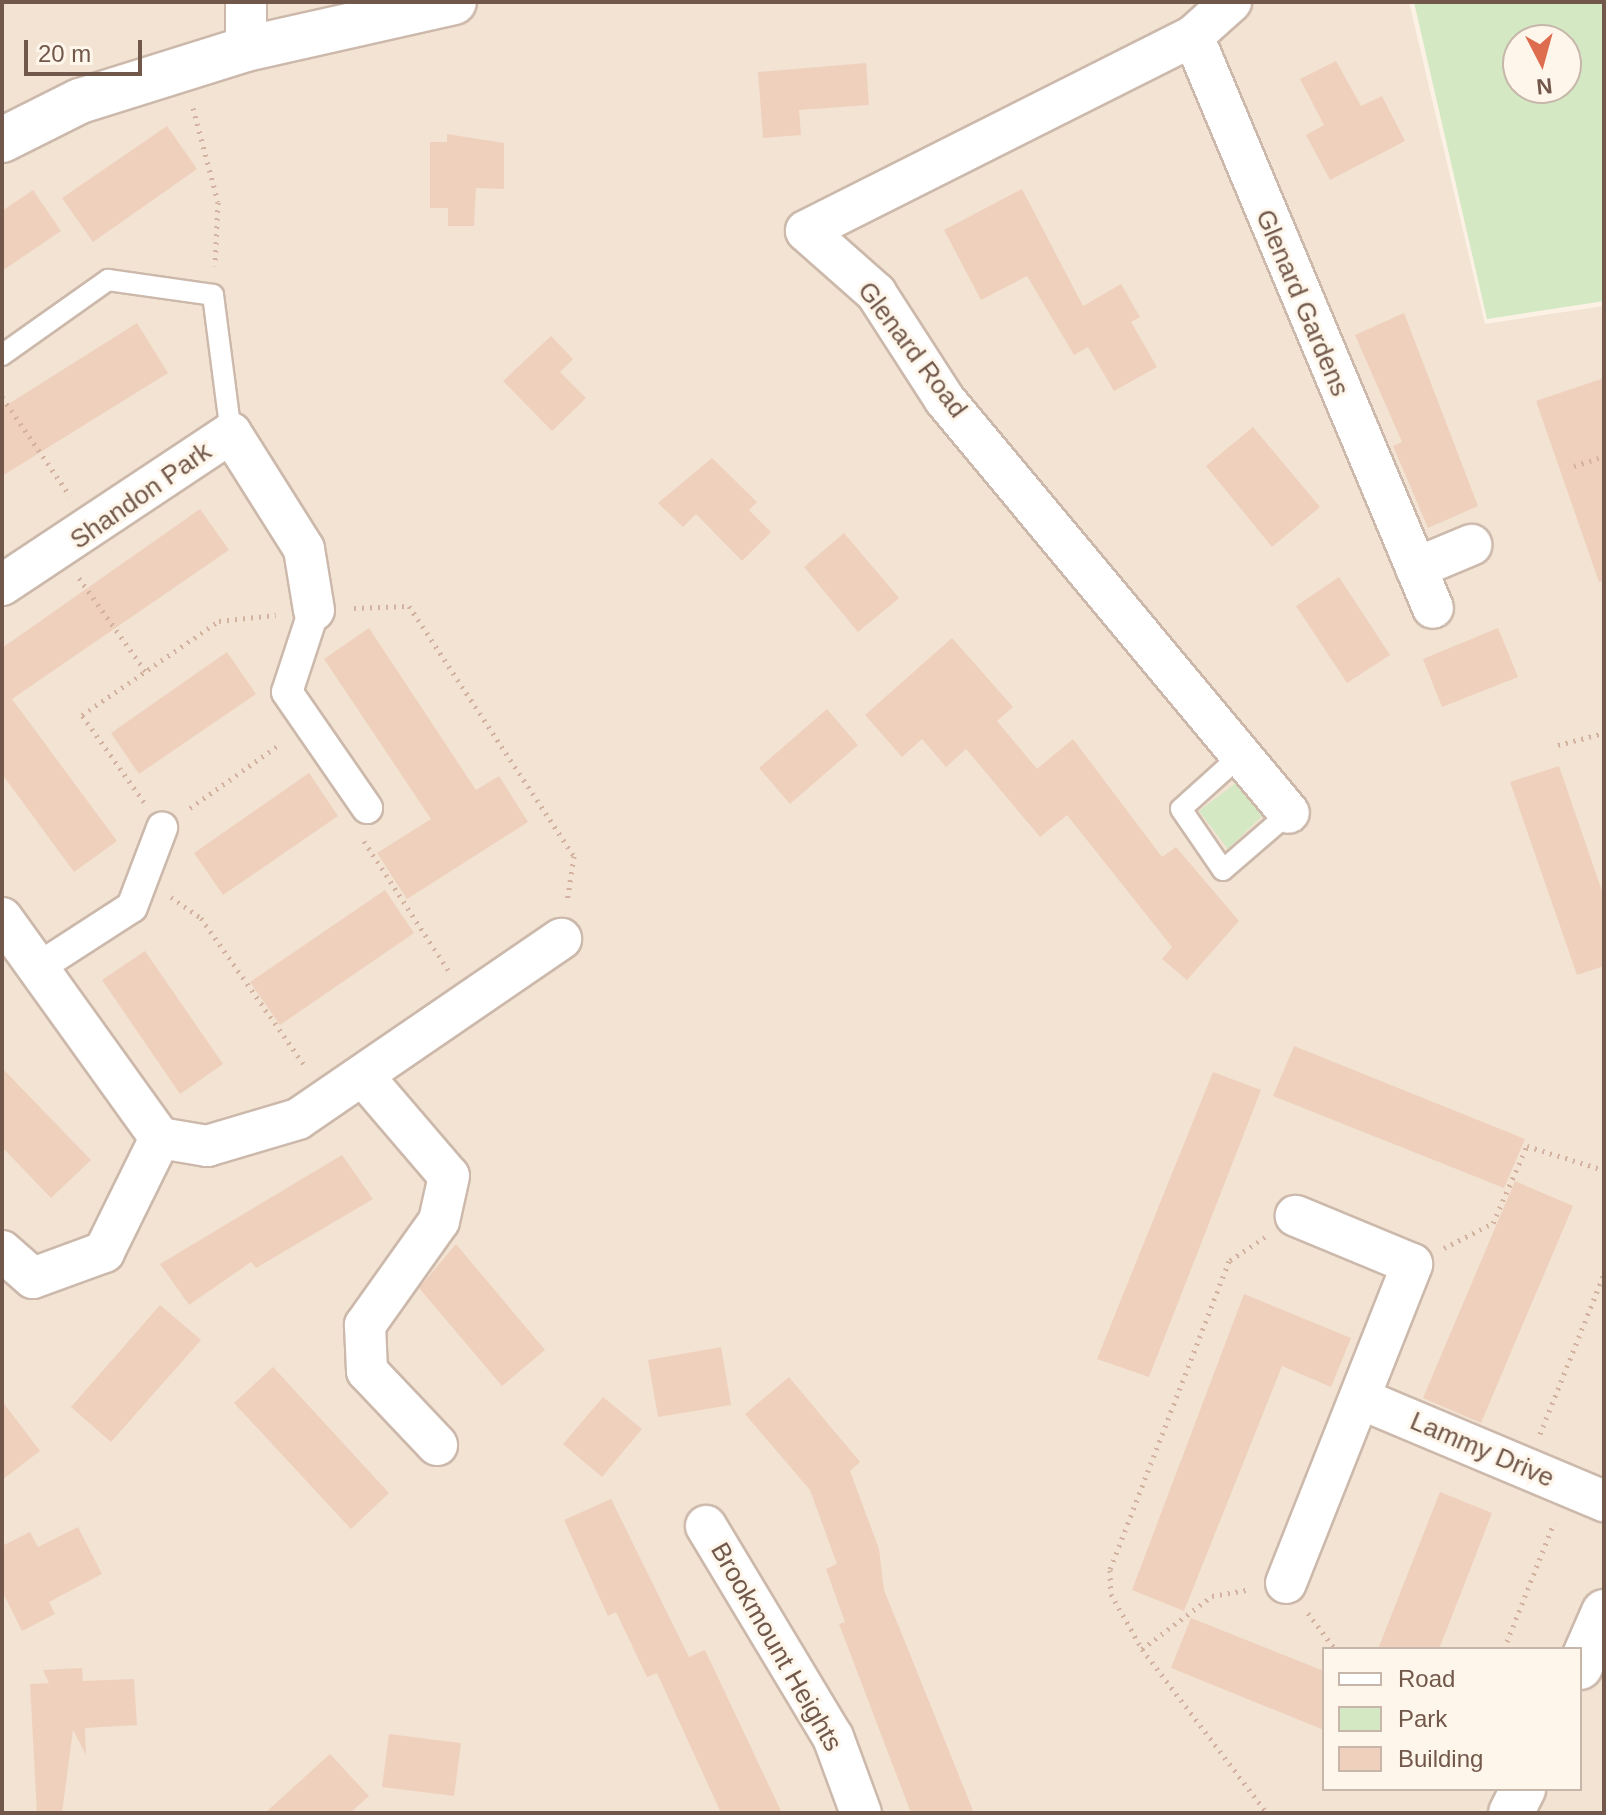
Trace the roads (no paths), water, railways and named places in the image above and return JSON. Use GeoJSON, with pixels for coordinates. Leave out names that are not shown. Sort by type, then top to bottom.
{"type":"FeatureCollection","features":[{"type":"Feature","properties":{"kind":"street"},"geometry":{"type":"LineString","coordinates":[[246,2],[246,49]]}},
{"type":"Feature","properties":{"kind":"street"},"geometry":{"type":"LineString","coordinates":[[2,140],[80,101],[246,49],[395,8],[454,2]]}},
{"type":"Feature","properties":{"kind":"street","name":"Glenard Road"},"geometry":{"type":"LineString","coordinates":[[1231,2],[1193,36],[806,231],[876,293],[945,400],[1289,813]]}},
{"type":"Feature","properties":{"kind":"street","name":"Glenard Gardens"},"geometry":{"type":"LineString","coordinates":[[1193,36],[1433,608]]}},
{"type":"Feature","properties":{"kind":"street","name":"Shandon Park"},"geometry":{"type":"LineString","coordinates":[[2,585],[61,551],[231,433],[304,549],[314,610]]}},
{"type":"Feature","properties":{"kind":"street"},"geometry":{"type":"LineString","coordinates":[[1416,568],[1471,545]]}},
{"type":"Feature","properties":{"kind":"street"},"geometry":{"type":"LineString","coordinates":[[314,610],[287,692],[367,808]]}},
{"type":"Feature","properties":{"kind":"street"},"geometry":{"type":"LineString","coordinates":[[36,969],[132,907],[162,828]]}},
{"type":"Feature","properties":{"kind":"street"},"geometry":{"type":"LineString","coordinates":[[2,918],[160,1138],[207,1146],[298,1119],[364,1077],[561,939]]}},
{"type":"Feature","properties":{"kind":"street"},"geometry":{"type":"LineString","coordinates":[[364,1077],[449,1176],[439,1221],[365,1325],[367,1371],[437,1445]]}},
{"type":"Feature","properties":{"kind":"street"},"geometry":{"type":"LineString","coordinates":[[2,1251],[33,1278],[104,1252],[160,1138]]}},
{"type":"Feature","properties":{"kind":"street"},"geometry":{"type":"LineString","coordinates":[[1286,1583],[1412,1264],[1296,1216]]}},
{"type":"Feature","properties":{"kind":"street","name":"Lammy Drive"},"geometry":{"type":"LineString","coordinates":[[1361,1399],[1586,1494]]}},
{"type":"Feature","properties":{"kind":"street","name":"Brookmount Heights"},"geometry":{"type":"LineString","coordinates":[[706,1526],[833,1737],[861,1813]]}},
{"type":"Feature","properties":{"kind":"street"},"geometry":{"type":"LineString","coordinates":[[1582,1662],[1604,1612]]}},
{"type":"Feature","properties":{"kind":"street"},"geometry":{"type":"LineString","coordinates":[[1511,1813],[1522,1791]]}},
{"type":"Feature","properties":{"kind":"lane"},"geometry":{"type":"LineString","coordinates":[[2,355],[108,280],[213,295],[231,433]]}},
{"type":"Feature","properties":{"kind":"lane"},"geometry":{"type":"LineString","coordinates":[[1242,754],[1181,809],[1223,870],[1289,813]]}}]}
